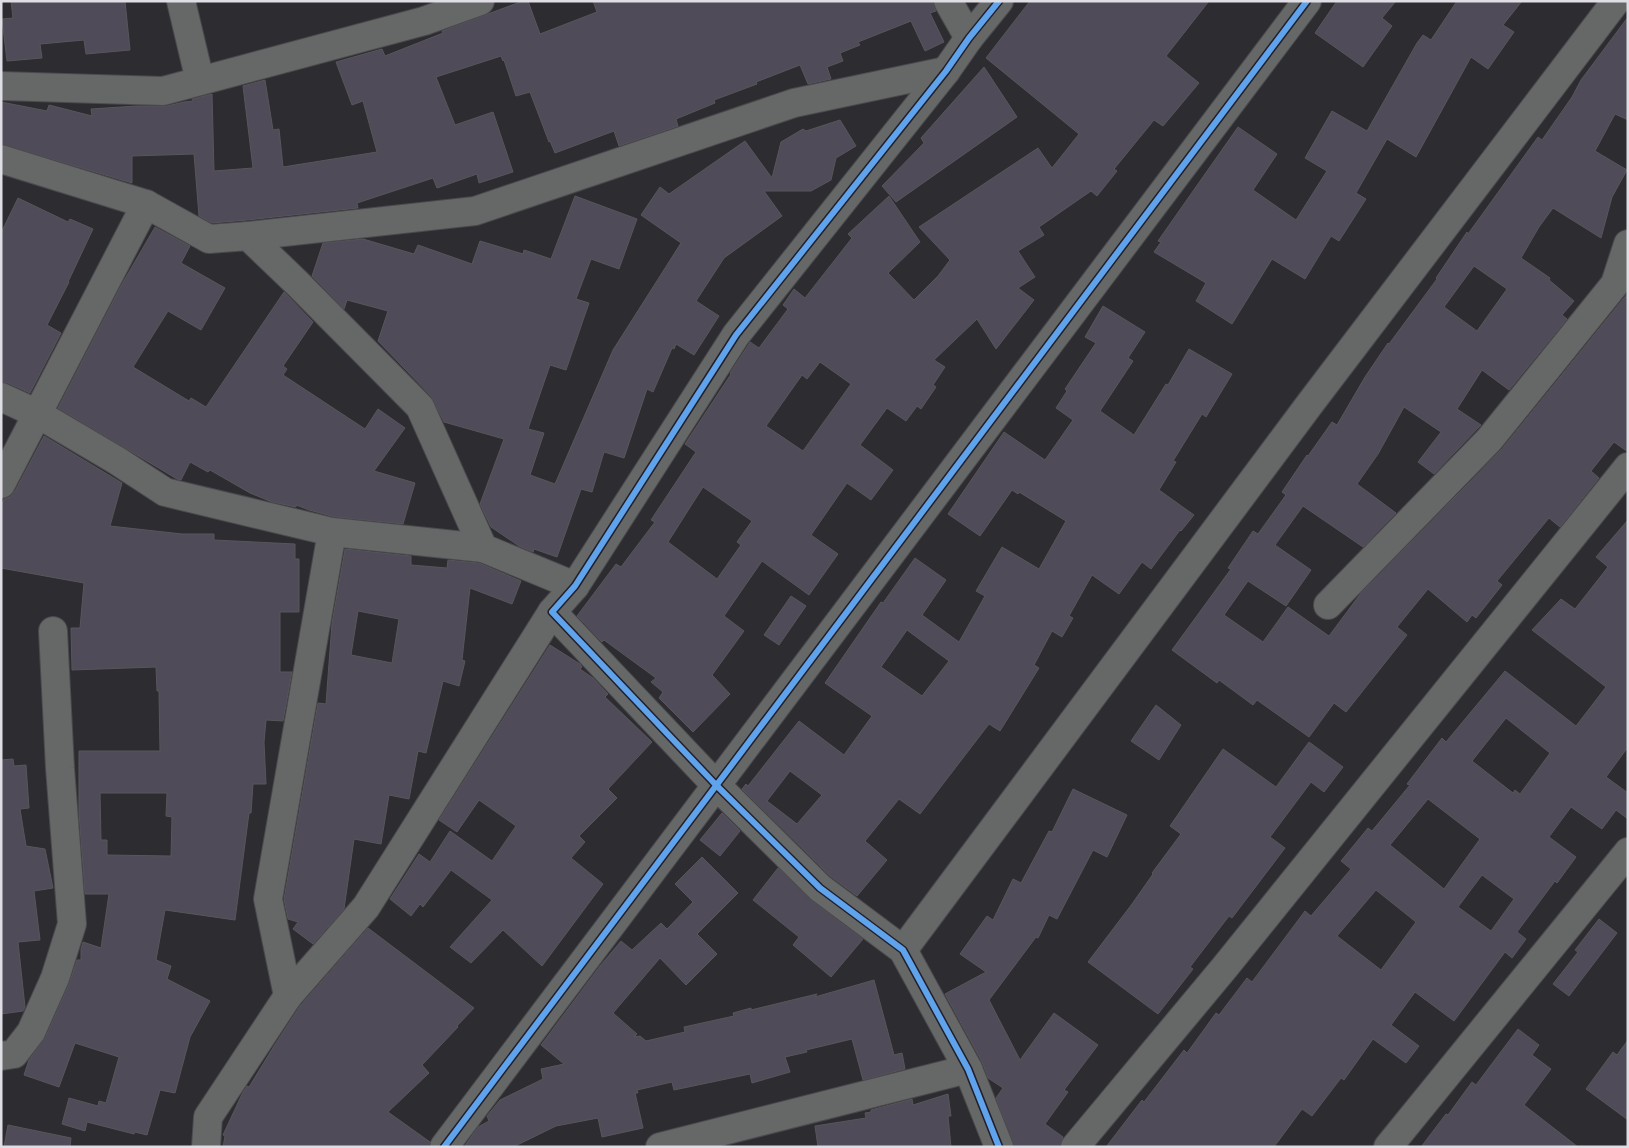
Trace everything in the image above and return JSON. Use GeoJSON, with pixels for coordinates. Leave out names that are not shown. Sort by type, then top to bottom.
{"type":"FeatureCollection","features":[{"type":"Feature","properties":{"kind":"street"},"geometry":{"type":"LineString","coordinates":[[180,1],[200,81]]}},
{"type":"Feature","properties":{"kind":"street"},"geometry":{"type":"LineString","coordinates":[[1,86],[163,91],[424,21],[480,1]]}},
{"type":"Feature","properties":{"kind":"street"},"geometry":{"type":"LineString","coordinates":[[948,1],[969,38]]}},
{"type":"Feature","properties":{"kind":"street"},"geometry":{"type":"LineString","coordinates":[[206,1147],[208,1117],[288,996],[366,907],[552,612],[575,586],[736,335],[946,71],[969,38],[999,1]]}},
{"type":"Feature","properties":{"kind":"street"},"geometry":{"type":"LineString","coordinates":[[444,1147],[1308,1]]}},
{"type":"Feature","properties":{"kind":"street"},"geometry":{"type":"LineString","coordinates":[[903,950],[1309,405],[1616,1]]}},
{"type":"Feature","properties":{"kind":"street"},"geometry":{"type":"LineString","coordinates":[[1,159],[146,204],[209,239],[248,236],[475,211],[794,102],[946,71]]}},
{"type":"Feature","properties":{"kind":"street"},"geometry":{"type":"LineString","coordinates":[[1,484],[146,204]]}},
{"type":"Feature","properties":{"kind":"street"},"geometry":{"type":"LineString","coordinates":[[248,236],[420,406],[483,548]]}},
{"type":"Feature","properties":{"kind":"street"},"geometry":{"type":"LineString","coordinates":[[1328,605],[1489,440],[1615,284],[1628,244]]}},
{"type":"Feature","properties":{"kind":"street"},"geometry":{"type":"LineString","coordinates":[[1,397],[38,414],[116,460],[165,492],[332,532],[483,548],[575,586]]}},
{"type":"Feature","properties":{"kind":"street"},"geometry":{"type":"LineString","coordinates":[[1075,1147],[1225,967],[1628,467]]}},
{"type":"Feature","properties":{"kind":"street"},"geometry":{"type":"LineString","coordinates":[[288,996],[268,899],[332,532]]}},
{"type":"Feature","properties":{"kind":"street"},"geometry":{"type":"LineString","coordinates":[[552,612],[716,785],[820,888],[903,950],[968,1069],[999,1147]]}},
{"type":"Feature","properties":{"kind":"street"},"geometry":{"type":"LineString","coordinates":[[1,1056],[14,1054],[31,1032],[55,978],[72,924],[60,768],[53,631]]}},
{"type":"Feature","properties":{"kind":"street"},"geometry":{"type":"LineString","coordinates":[[1388,1147],[1628,852]]}},
{"type":"Feature","properties":{"kind":"street"},"geometry":{"type":"LineString","coordinates":[[660,1147],[968,1069]]}},
{"type":"Feature","properties":{"kind":"building"},"geometry":{"type":"Polygon","coordinates":[[[11,1],[125,1],[130,50],[86,54],[84,40],[40,44],[42,58],[7,61],[2,19],[13,18],[11,1]]]}},
{"type":"Feature","properties":{"kind":"building"},"geometry":{"type":"Polygon","coordinates":[[[523,1],[528,1],[540,34],[597,12],[593,1],[932,1],[936,11],[930,13],[944,42],[925,51],[911,21],[858,42],[860,45],[840,53],[843,61],[827,67],[831,79],[808,84],[800,65],[714,100],[715,103],[676,119],[678,126],[619,146],[614,131],[555,153],[530,92],[516,96],[501,56],[436,77],[455,125],[493,112],[513,172],[479,183],[477,174],[437,188],[433,178],[357,203],[358,208],[212,223],[199,216],[194,154],[132,156],[132,183],[1,144],[1,102],[47,111],[49,105],[92,116],[91,109],[167,106],[193,101],[192,99],[212,94],[214,171],[253,168],[243,86],[265,80],[273,130],[279,129],[283,167],[377,152],[363,101],[352,105],[336,62],[382,49],[385,56],[443,33],[442,31],[523,1]]]}},
{"type":"Feature","properties":{"kind":"building"},"geometry":{"type":"Polygon","coordinates":[[[1030,1],[1209,1],[1166,56],[1199,83],[1163,126],[1154,120],[1114,169],[1117,171],[1097,196],[1091,191],[1039,227],[1044,235],[1018,251],[1035,277],[1018,288],[1034,300],[996,349],[977,319],[934,360],[945,367],[933,385],[936,387],[921,409],[917,406],[906,421],[887,408],[860,445],[893,470],[871,500],[847,483],[811,535],[838,554],[809,595],[762,561],[724,616],[744,631],[712,675],[730,694],[693,732],[659,698],[663,692],[651,682],[656,678],[604,640],[602,642],[577,616],[616,564],[621,567],[655,522],[651,520],[696,452],[685,444],[750,342],[759,348],[788,309],[783,305],[794,289],[805,298],[852,238],[848,234],[889,196],[920,242],[888,273],[914,300],[938,276],[950,260],[919,227],[1038,148],[1052,168],[1079,134],[986,58],[1030,1]],[[820,362],[807,379],[802,375],[766,426],[803,451],[851,384],[820,362]],[[703,487],[668,542],[717,579],[741,545],[737,542],[752,521],[703,487]]]}},
{"type":"Feature","properties":{"kind":"building"},"geometry":{"type":"Polygon","coordinates":[[[1337,1],[1396,1],[1382,18],[1392,26],[1363,67],[1315,33],[1337,1]]]}},
{"type":"Feature","properties":{"kind":"building"},"geometry":{"type":"Polygon","coordinates":[[[1457,1],[1522,1],[1503,25],[1514,32],[1488,69],[1471,57],[1416,157],[1387,139],[1356,193],[1366,199],[1339,241],[1331,236],[1305,279],[1272,259],[1232,324],[1196,301],[1206,283],[1154,252],[1161,242],[1158,241],[1238,127],[1277,154],[1253,190],[1296,220],[1327,171],[1305,158],[1332,111],[1367,131],[1417,43],[1423,35],[1431,40],[1457,1]]]}},
{"type":"Feature","properties":{"kind":"building"},"geometry":{"type":"Polygon","coordinates":[[[1628,17],[1628,120],[1615,114],[1595,151],[1627,170],[1612,197],[1601,238],[1553,208],[1539,227],[1521,258],[1550,278],[1549,280],[1574,301],[1562,315],[1567,319],[1509,390],[1482,370],[1457,409],[1481,425],[1434,474],[1418,462],[1441,432],[1404,407],[1378,454],[1357,484],[1396,513],[1363,547],[1303,506],[1275,545],[1311,570],[1286,606],[1248,581],[1224,615],[1263,642],[1288,607],[1329,636],[1361,593],[1501,450],[1628,293],[1628,452],[1614,442],[1591,471],[1599,478],[1560,527],[1549,518],[1497,581],[1502,585],[1476,618],[1472,615],[1467,622],[1428,589],[1397,627],[1407,635],[1346,712],[1334,703],[1309,737],[1257,700],[1253,705],[1219,680],[1217,683],[1172,650],[1231,569],[1228,568],[1253,531],[1258,534],[1286,495],[1282,492],[1307,455],[1332,422],[1337,425],[1365,377],[1388,343],[1437,279],[1467,232],[1468,234],[1538,137],[1542,140],[1572,97],[1581,80],[1628,17]],[[1474,266],[1444,307],[1477,331],[1507,289],[1474,266]]]}},
{"type":"Feature","properties":{"kind":"building"},"geometry":{"type":"Polygon","coordinates":[[[984,67],[1017,117],[896,202],[882,186],[924,143],[921,138],[984,67]]]}},
{"type":"Feature","properties":{"kind":"building"},"geometry":{"type":"Polygon","coordinates":[[[840,120],[856,146],[836,158],[831,180],[811,191],[764,191],[782,216],[724,258],[696,301],[719,316],[694,355],[676,344],[674,349],[672,348],[653,392],[647,389],[624,458],[604,452],[592,492],[581,489],[557,557],[534,549],[533,552],[519,546],[491,527],[480,504],[504,439],[444,422],[431,396],[378,341],[388,311],[347,300],[344,309],[312,276],[323,243],[363,239],[414,254],[418,245],[472,264],[480,241],[523,254],[524,250],[551,259],[575,196],[637,219],[619,269],[591,259],[576,299],[589,303],[566,370],[550,365],[528,429],[544,433],[530,475],[555,484],[613,350],[681,243],[641,215],[660,187],[669,194],[745,141],[772,178],[781,142],[803,129],[806,131],[840,120]]]}},
{"type":"Feature","properties":{"kind":"building"},"geometry":{"type":"Polygon","coordinates":[[[18,198],[68,222],[70,219],[93,229],[47,325],[61,333],[30,393],[8,383],[1,382],[1,233],[18,198]]]}},
{"type":"Feature","properties":{"kind":"building"},"geometry":{"type":"Polygon","coordinates":[[[155,227],[190,246],[181,263],[225,288],[201,330],[168,311],[133,367],[189,401],[191,398],[206,407],[284,292],[313,322],[283,366],[287,369],[283,375],[365,429],[378,409],[405,428],[374,471],[415,483],[403,524],[335,517],[296,505],[296,507],[272,502],[250,493],[210,470],[208,472],[190,462],[181,480],[177,479],[58,408],[122,284],[155,227]]]}},
{"type":"Feature","properties":{"kind":"building"},"geometry":{"type":"Polygon","coordinates":[[[1103,306],[1145,332],[1128,358],[1133,361],[1100,411],[1134,435],[1166,384],[1168,385],[1189,349],[1232,374],[1206,417],[1202,414],[1173,461],[1176,462],[1159,490],[1194,515],[1180,530],[1151,569],[1142,562],[1119,594],[1092,575],[1069,616],[1073,618],[1062,637],[1052,631],[1034,665],[1039,668],[1000,731],[989,724],[920,814],[899,799],[865,841],[887,860],[857,896],[830,876],[742,789],[746,784],[748,786],[799,721],[844,755],[872,716],[825,683],[881,602],[883,603],[915,558],[946,580],[922,615],[959,642],[985,596],[976,591],[1002,547],[1039,569],[1066,521],[1019,492],[1018,494],[1012,490],[980,536],[948,514],[1004,432],[1045,460],[1073,420],[1056,408],[1067,391],[1065,389],[1096,343],[1085,337],[1103,306]],[[907,630],[881,667],[922,696],[949,661],[907,630]],[[790,771],[767,801],[797,824],[822,795],[790,771]]]}},
{"type":"Feature","properties":{"kind":"building"},"geometry":{"type":"Polygon","coordinates":[[[44,436],[122,483],[110,526],[182,534],[214,534],[214,540],[295,544],[295,559],[299,559],[299,612],[280,612],[280,672],[292,672],[283,721],[266,720],[264,742],[266,784],[253,784],[251,813],[249,813],[235,920],[165,910],[156,960],[171,966],[167,979],[210,1001],[190,1037],[175,1093],[160,1090],[147,1135],[135,1132],[134,1134],[87,1122],[85,1131],[62,1124],[69,1098],[98,1106],[99,1101],[106,1103],[119,1057],[75,1043],[59,1087],[24,1075],[29,1060],[45,1038],[69,984],[77,960],[81,960],[83,942],[101,948],[109,894],[85,894],[79,813],[79,751],[160,751],[159,691],[157,691],[156,667],[72,670],[71,628],[80,628],[84,583],[1,568],[1,507],[4,499],[10,497],[44,436]],[[100,793],[101,840],[107,840],[107,855],[171,856],[172,817],[166,816],[167,793],[100,793]]]}},
{"type":"Feature","properties":{"kind":"building"},"geometry":{"type":"Polygon","coordinates":[[[1628,520],[1628,747],[1606,777],[1628,793],[1628,819],[1616,810],[1602,829],[1571,807],[1549,837],[1576,857],[1557,883],[1555,881],[1517,932],[1526,939],[1512,958],[1505,952],[1454,1021],[1415,992],[1391,1025],[1419,1046],[1406,1063],[1373,1039],[1344,1080],[1341,1078],[1312,1116],[1302,1109],[1274,1147],[1106,1147],[1184,1050],[1187,1053],[1216,1013],[1219,1015],[1247,978],[1252,982],[1305,911],[1311,916],[1351,869],[1341,861],[1368,828],[1372,831],[1410,785],[1407,784],[1442,738],[1446,742],[1505,671],[1576,726],[1606,687],[1532,630],[1561,599],[1575,609],[1608,567],[1596,557],[1628,520]],[[1506,718],[1472,761],[1513,793],[1515,790],[1520,794],[1550,753],[1506,718]],[[1428,799],[1390,845],[1444,889],[1480,839],[1428,799]],[[1482,875],[1458,907],[1491,931],[1514,899],[1482,875]],[[1376,890],[1337,936],[1381,970],[1416,922],[1376,890]]]}},
{"type":"Feature","properties":{"kind":"building"},"geometry":{"type":"Polygon","coordinates":[[[345,549],[411,556],[411,565],[447,568],[448,560],[479,563],[521,581],[512,604],[470,588],[462,660],[465,661],[459,686],[443,681],[426,753],[418,751],[409,799],[389,795],[381,844],[354,839],[344,909],[313,944],[293,929],[298,922],[288,919],[284,899],[318,703],[326,704],[332,623],[345,549]],[[358,611],[351,655],[392,663],[399,619],[358,611]]]}},
{"type":"Feature","properties":{"kind":"building"},"geometry":{"type":"Polygon","coordinates":[[[791,596],[806,606],[779,645],[764,635],[791,596]]]}},
{"type":"Feature","properties":{"kind":"building"},"geometry":{"type":"Polygon","coordinates":[[[550,645],[580,664],[582,667],[580,669],[593,678],[608,694],[605,697],[652,742],[608,789],[617,798],[579,836],[585,842],[571,858],[603,884],[542,966],[503,930],[471,963],[450,947],[492,900],[451,870],[423,907],[420,904],[411,916],[390,899],[419,854],[430,862],[450,831],[492,861],[516,826],[479,800],[457,832],[439,820],[550,645]]]}},
{"type":"Feature","properties":{"kind":"building"},"geometry":{"type":"Polygon","coordinates":[[[1156,705],[1181,725],[1159,760],[1131,741],[1156,705]]]}},
{"type":"Feature","properties":{"kind":"building"},"geometry":{"type":"Polygon","coordinates":[[[1309,742],[1343,767],[1324,792],[1311,782],[1270,837],[1285,848],[1232,918],[1229,916],[1190,967],[1193,969],[1158,1014],[1088,962],[1132,904],[1181,834],[1170,826],[1223,749],[1276,787],[1309,742]]]}},
{"type":"Feature","properties":{"kind":"building"},"geometry":{"type":"Polygon","coordinates":[[[13,759],[14,766],[26,765],[29,808],[20,809],[26,846],[45,849],[53,888],[34,891],[40,940],[18,942],[25,1007],[23,1011],[1,1014],[1,760],[13,759]]]}},
{"type":"Feature","properties":{"kind":"building"},"geometry":{"type":"Polygon","coordinates":[[[1073,789],[1127,815],[1107,857],[1093,850],[1057,919],[1049,915],[1038,938],[1036,937],[989,1000],[1020,1060],[1054,1013],[1098,1045],[1064,1090],[1068,1092],[1045,1124],[1063,1137],[1060,1147],[1014,1147],[996,1098],[1003,1088],[988,1078],[982,1062],[945,994],[986,972],[960,954],[987,916],[993,920],[1013,879],[1021,883],[1049,831],[1052,832],[1073,789]]]}},
{"type":"Feature","properties":{"kind":"building"},"geometry":{"type":"Polygon","coordinates":[[[722,813],[740,831],[720,856],[700,840],[722,813]]]}},
{"type":"Feature","properties":{"kind":"building"},"geometry":{"type":"Polygon","coordinates":[[[702,857],[738,893],[697,934],[717,954],[686,985],[660,958],[613,1013],[637,1034],[634,1037],[640,1036],[646,1041],[685,1032],[684,1027],[734,1016],[733,1013],[751,1008],[751,1010],[817,994],[815,997],[874,980],[894,1055],[902,1053],[905,1069],[863,1080],[852,1039],[785,1057],[790,1072],[752,1083],[750,1074],[674,1090],[672,1082],[637,1090],[638,1093],[635,1093],[643,1128],[602,1137],[598,1118],[556,1126],[513,1147],[464,1147],[478,1127],[489,1121],[487,1116],[500,1100],[543,1079],[541,1069],[564,1064],[541,1045],[621,941],[632,950],[661,923],[667,929],[693,902],[675,884],[702,857]]]}},
{"type":"Feature","properties":{"kind":"building"},"geometry":{"type":"Polygon","coordinates":[[[778,868],[811,900],[863,939],[831,977],[793,945],[799,937],[753,900],[778,868]]]}},
{"type":"Feature","properties":{"kind":"building"},"geometry":{"type":"Polygon","coordinates":[[[1599,919],[1617,933],[1569,996],[1553,984],[1578,952],[1575,950],[1599,919]]]}},
{"type":"Feature","properties":{"kind":"building"},"geometry":{"type":"Polygon","coordinates":[[[368,928],[474,1008],[422,1065],[429,1073],[388,1112],[430,1142],[429,1147],[223,1147],[225,1136],[223,1135],[243,1092],[247,1086],[249,1087],[300,1006],[368,928]]]}},
{"type":"Feature","properties":{"kind":"building"},"geometry":{"type":"Polygon","coordinates":[[[1518,1029],[1539,1045],[1532,1055],[1551,1069],[1524,1105],[1578,1147],[1421,1147],[1472,1082],[1476,1085],[1518,1029]]]}},
{"type":"Feature","properties":{"kind":"building"},"geometry":{"type":"Polygon","coordinates":[[[1628,1040],[1628,1120],[1586,1089],[1613,1052],[1617,1055],[1628,1040]]]}},
{"type":"Feature","properties":{"kind":"building"},"geometry":{"type":"Polygon","coordinates":[[[948,1094],[951,1116],[948,1116],[951,1147],[818,1147],[815,1126],[866,1118],[865,1113],[871,1112],[871,1110],[912,1099],[913,1105],[948,1094]]]}},
{"type":"Feature","properties":{"kind":"building"},"geometry":{"type":"Polygon","coordinates":[[[8,1125],[71,1138],[70,1147],[4,1147],[8,1125]]]}},
{"type":"Feature","properties":{"kind":"cycle path"},"geometry":{"type":"LineString","coordinates":[[999,1],[969,38],[946,71],[736,335],[575,586],[552,612],[716,785],[820,888],[903,950],[968,1069],[999,1147]]}},
{"type":"Feature","properties":{"kind":"cycle path"},"geometry":{"type":"LineString","coordinates":[[444,1147],[1307,1]]}}]}
